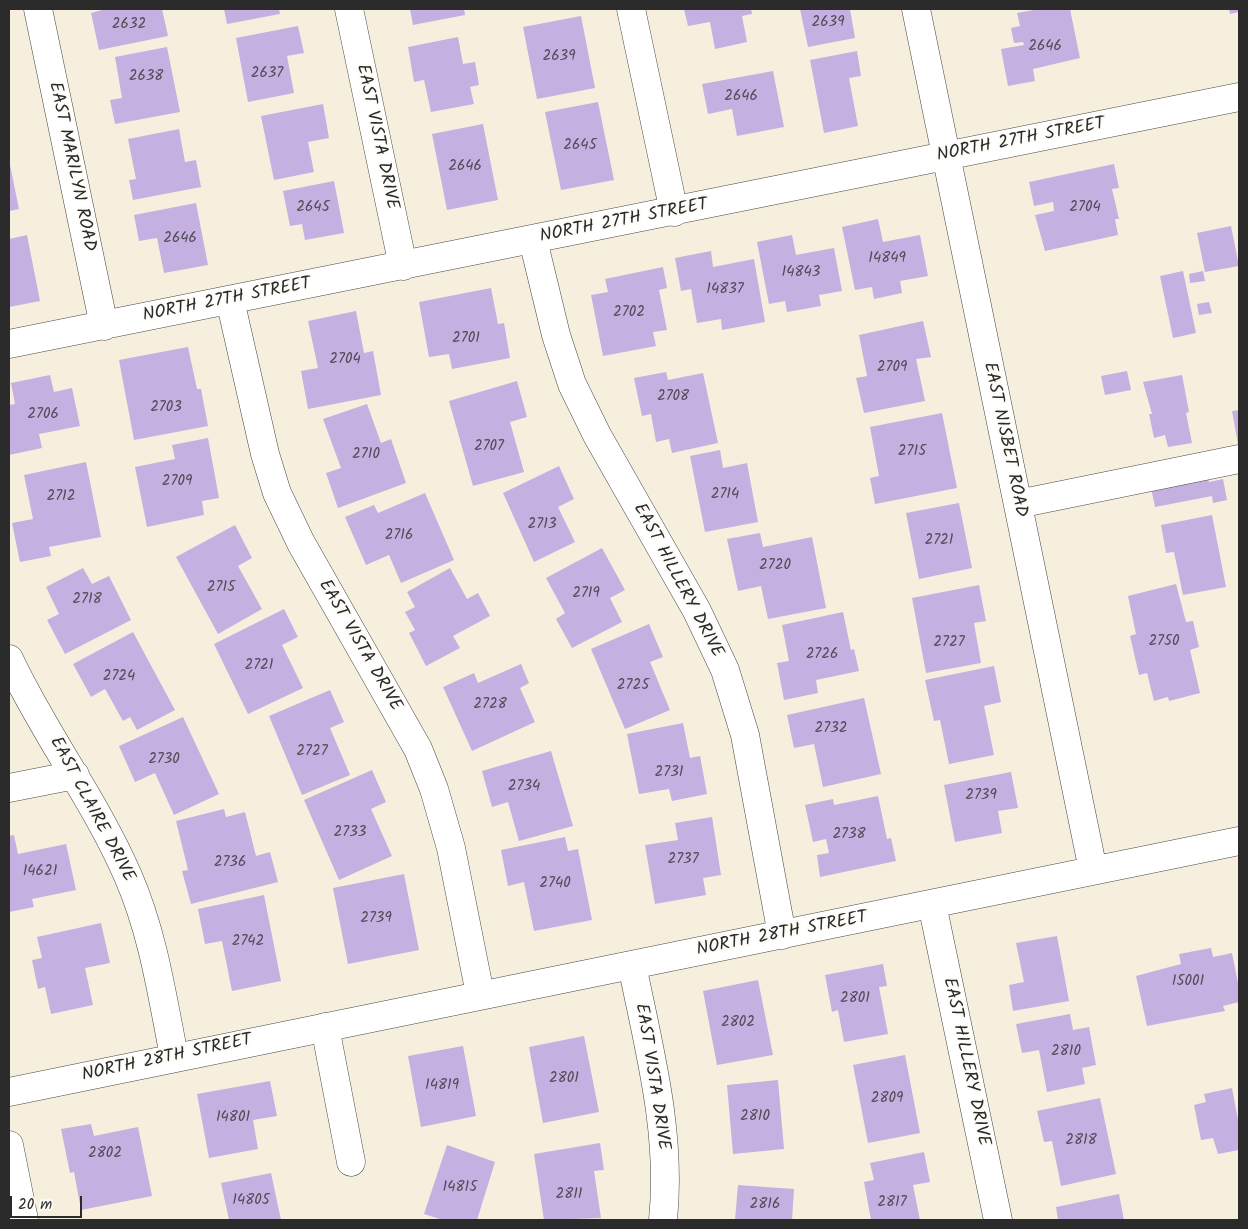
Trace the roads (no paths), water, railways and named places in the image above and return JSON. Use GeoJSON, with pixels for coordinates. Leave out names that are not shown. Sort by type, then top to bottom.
{"type":"FeatureCollection","features":[{"type":"Feature","properties":{"kind":"street","name":"EAST MARILYN ROAD"},"geometry":{"type":"LineString","coordinates":[[38,9],[104,326]]}},
{"type":"Feature","properties":{"kind":"street","name":"EAST VISTA DRIVE"},"geometry":{"type":"LineString","coordinates":[[349,9],[403,266]]}},
{"type":"Feature","properties":{"kind":"street"},"geometry":{"type":"LineString","coordinates":[[631,9],[674,212]]}},
{"type":"Feature","properties":{"kind":"street","name":"EAST NISBET ROAD"},"geometry":{"type":"LineString","coordinates":[[916,9],[1093,870]]}},
{"type":"Feature","properties":{"kind":"street","name":"NORTH 27TH STREET"},"geometry":{"type":"LineString","coordinates":[[9,344],[674,212],[1239,97]]}},
{"type":"Feature","properties":{"kind":"street","name":"EAST HILLERY DRIVE"},"geometry":{"type":"LineString","coordinates":[[533,240],[556,335],[572,384],[597,435],[697,612],[725,670],[744,735],[782,935]]}},
{"type":"Feature","properties":{"kind":"street","name":"EAST VISTA DRIVE"},"geometry":{"type":"LineString","coordinates":[[230,300],[265,454],[277,493],[301,543],[418,748],[434,790],[451,848],[480,994]]}},
{"type":"Feature","properties":{"kind":"street"},"geometry":{"type":"LineString","coordinates":[[1018,504],[1239,459]]}},
{"type":"Feature","properties":{"kind":"street","name":"EAST CLAIRE DRIVE"},"geometry":{"type":"LineString","coordinates":[[9,659],[108,834],[128,876],[148,927],[174,1056]]}},
{"type":"Feature","properties":{"kind":"street"},"geometry":{"type":"LineString","coordinates":[[9,788],[75,775]]}},
{"type":"Feature","properties":{"kind":"street","name":"NORTH 28TH STREET"},"geometry":{"type":"LineString","coordinates":[[9,1092],[174,1056],[782,935],[1239,841]]}},
{"type":"Feature","properties":{"kind":"street","name":"EAST HILLERY DRIVE"},"geometry":{"type":"LineString","coordinates":[[932,904],[998,1220]]}},
{"type":"Feature","properties":{"kind":"street","name":"EAST VISTA DRIVE"},"geometry":{"type":"LineString","coordinates":[[632,965],[662,1118],[665,1160],[663,1220]]}},
{"type":"Feature","properties":{"kind":"street"},"geometry":{"type":"LineString","coordinates":[[325,1026],[351,1162]]}},
{"type":"Feature","properties":{"kind":"street"},"geometry":{"type":"LineString","coordinates":[[9,1145],[24,1220]]}}]}
